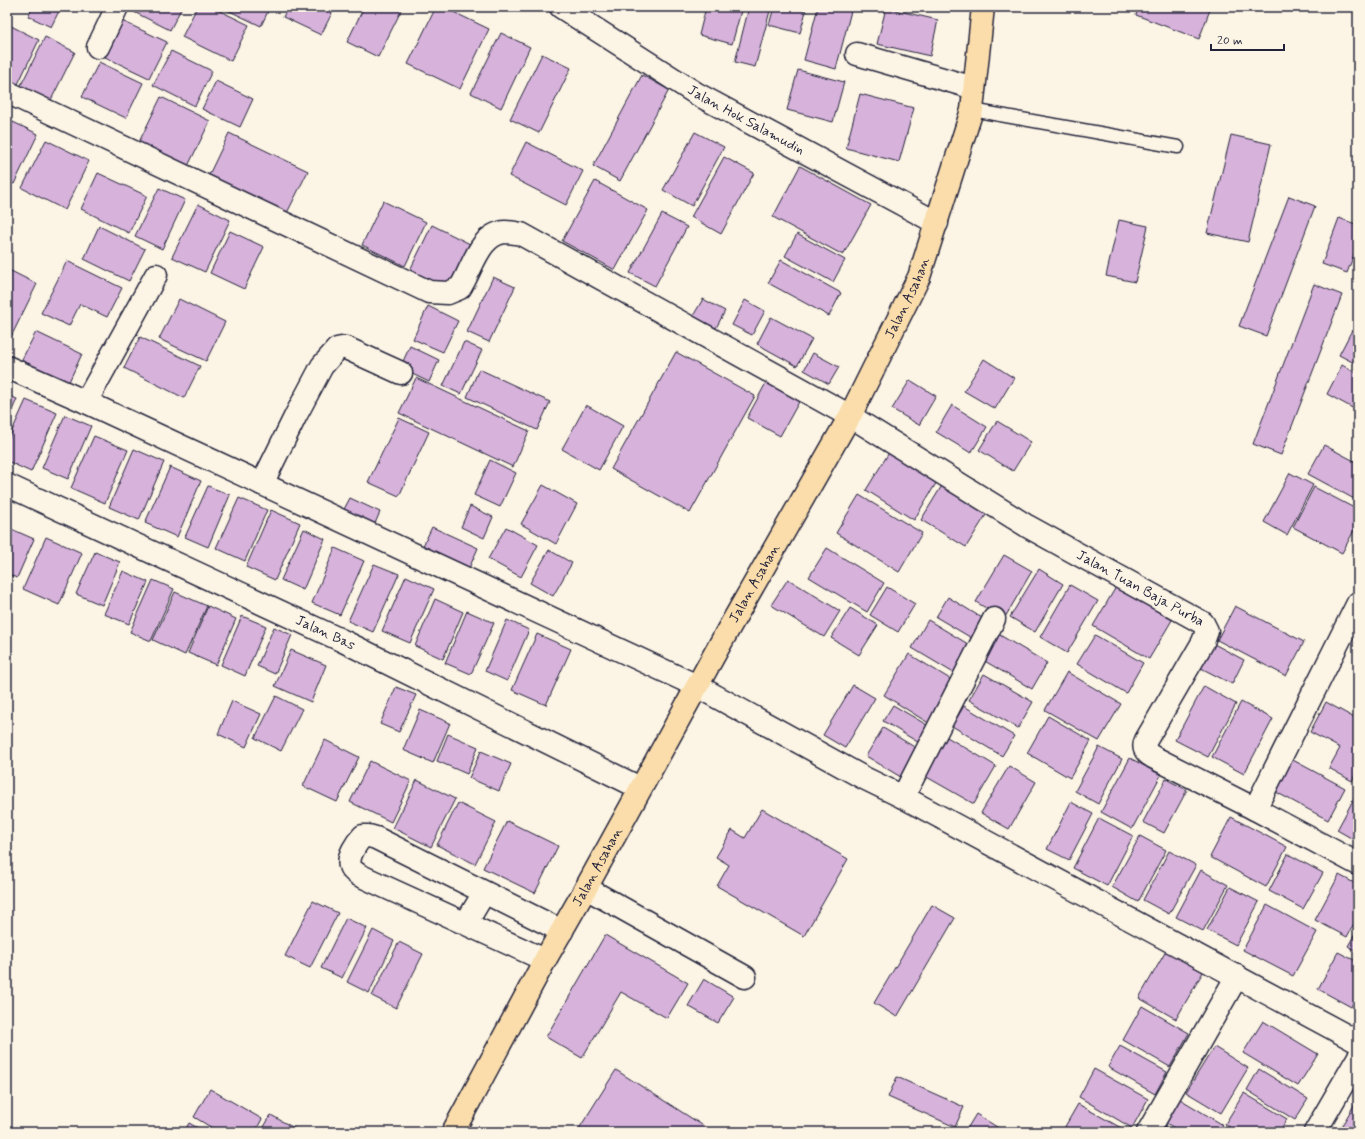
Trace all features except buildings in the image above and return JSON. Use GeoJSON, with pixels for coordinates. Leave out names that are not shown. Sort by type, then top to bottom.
{"type":"FeatureCollection","features":[{"type":"Feature","properties":{"kind":"main road","name":"Jalan Asahan"},"geometry":{"type":"LineString","coordinates":[[453,1132],[545,960],[640,788],[850,416],[919,277],[972,110],[983,7]]}},
{"type":"Feature","properties":{"kind":"street"},"geometry":{"type":"LineString","coordinates":[[98,47],[117,7]]}},
{"type":"Feature","properties":{"kind":"street","name":"Jalan Hok Salamudin"},"geometry":{"type":"LineString","coordinates":[[561,7],[697,94],[937,224]]}},
{"type":"Feature","properties":{"kind":"street"},"geometry":{"type":"LineString","coordinates":[[857,54],[974,88]]}},
{"type":"Feature","properties":{"kind":"street"},"geometry":{"type":"LineString","coordinates":[[7,92],[429,292],[448,293],[460,288],[480,248],[493,235],[506,232],[521,234],[850,416]]}},
{"type":"Feature","properties":{"kind":"street"},"geometry":{"type":"LineString","coordinates":[[86,402],[156,275]]}},
{"type":"Feature","properties":{"kind":"street"},"geometry":{"type":"LineString","coordinates":[[262,484],[322,366],[335,351],[346,348],[401,373]]}},
{"type":"Feature","properties":{"kind":"street"},"geometry":{"type":"LineString","coordinates":[[7,367],[86,402],[697,686],[864,778],[903,797],[1358,1042]]}},
{"type":"Feature","properties":{"kind":"street","name":"Jalan Tuan Baja Purba"},"geometry":{"type":"LineString","coordinates":[[850,416],[1027,526],[1203,623],[1206,631],[1204,642],[1146,740],[1144,750],[1153,758],[1255,809],[1358,864]]}},
{"type":"Feature","properties":{"kind":"street","name":"Jalan Bas"},"geometry":{"type":"LineString","coordinates":[[7,485],[343,641],[640,788]]}},
{"type":"Feature","properties":{"kind":"street"},"geometry":{"type":"LineString","coordinates":[[1255,809],[1358,603]]}},
{"type":"Feature","properties":{"kind":"street"},"geometry":{"type":"LineString","coordinates":[[903,797],[994,619]]}},
{"type":"Feature","properties":{"kind":"street"},"geometry":{"type":"LineString","coordinates":[[545,960],[354,872],[350,868],[349,864],[355,846],[363,836],[376,838],[562,931]]}},
{"type":"Feature","properties":{"kind":"street"},"geometry":{"type":"LineString","coordinates":[[586,888],[745,977]]}},
{"type":"Feature","properties":{"kind":"street"},"geometry":{"type":"LineString","coordinates":[[466,923],[484,893]]}},
{"type":"Feature","properties":{"kind":"street"},"geometry":{"type":"LineString","coordinates":[[1148,1132],[1237,976]]}},
{"type":"Feature","properties":{"kind":"street"},"geometry":{"type":"LineString","coordinates":[[1315,1132],[1358,1058]]}},
{"type":"Feature","properties":{"kind":"lane"},"geometry":{"type":"LineString","coordinates":[[972,110],[1178,147]]}}]}
